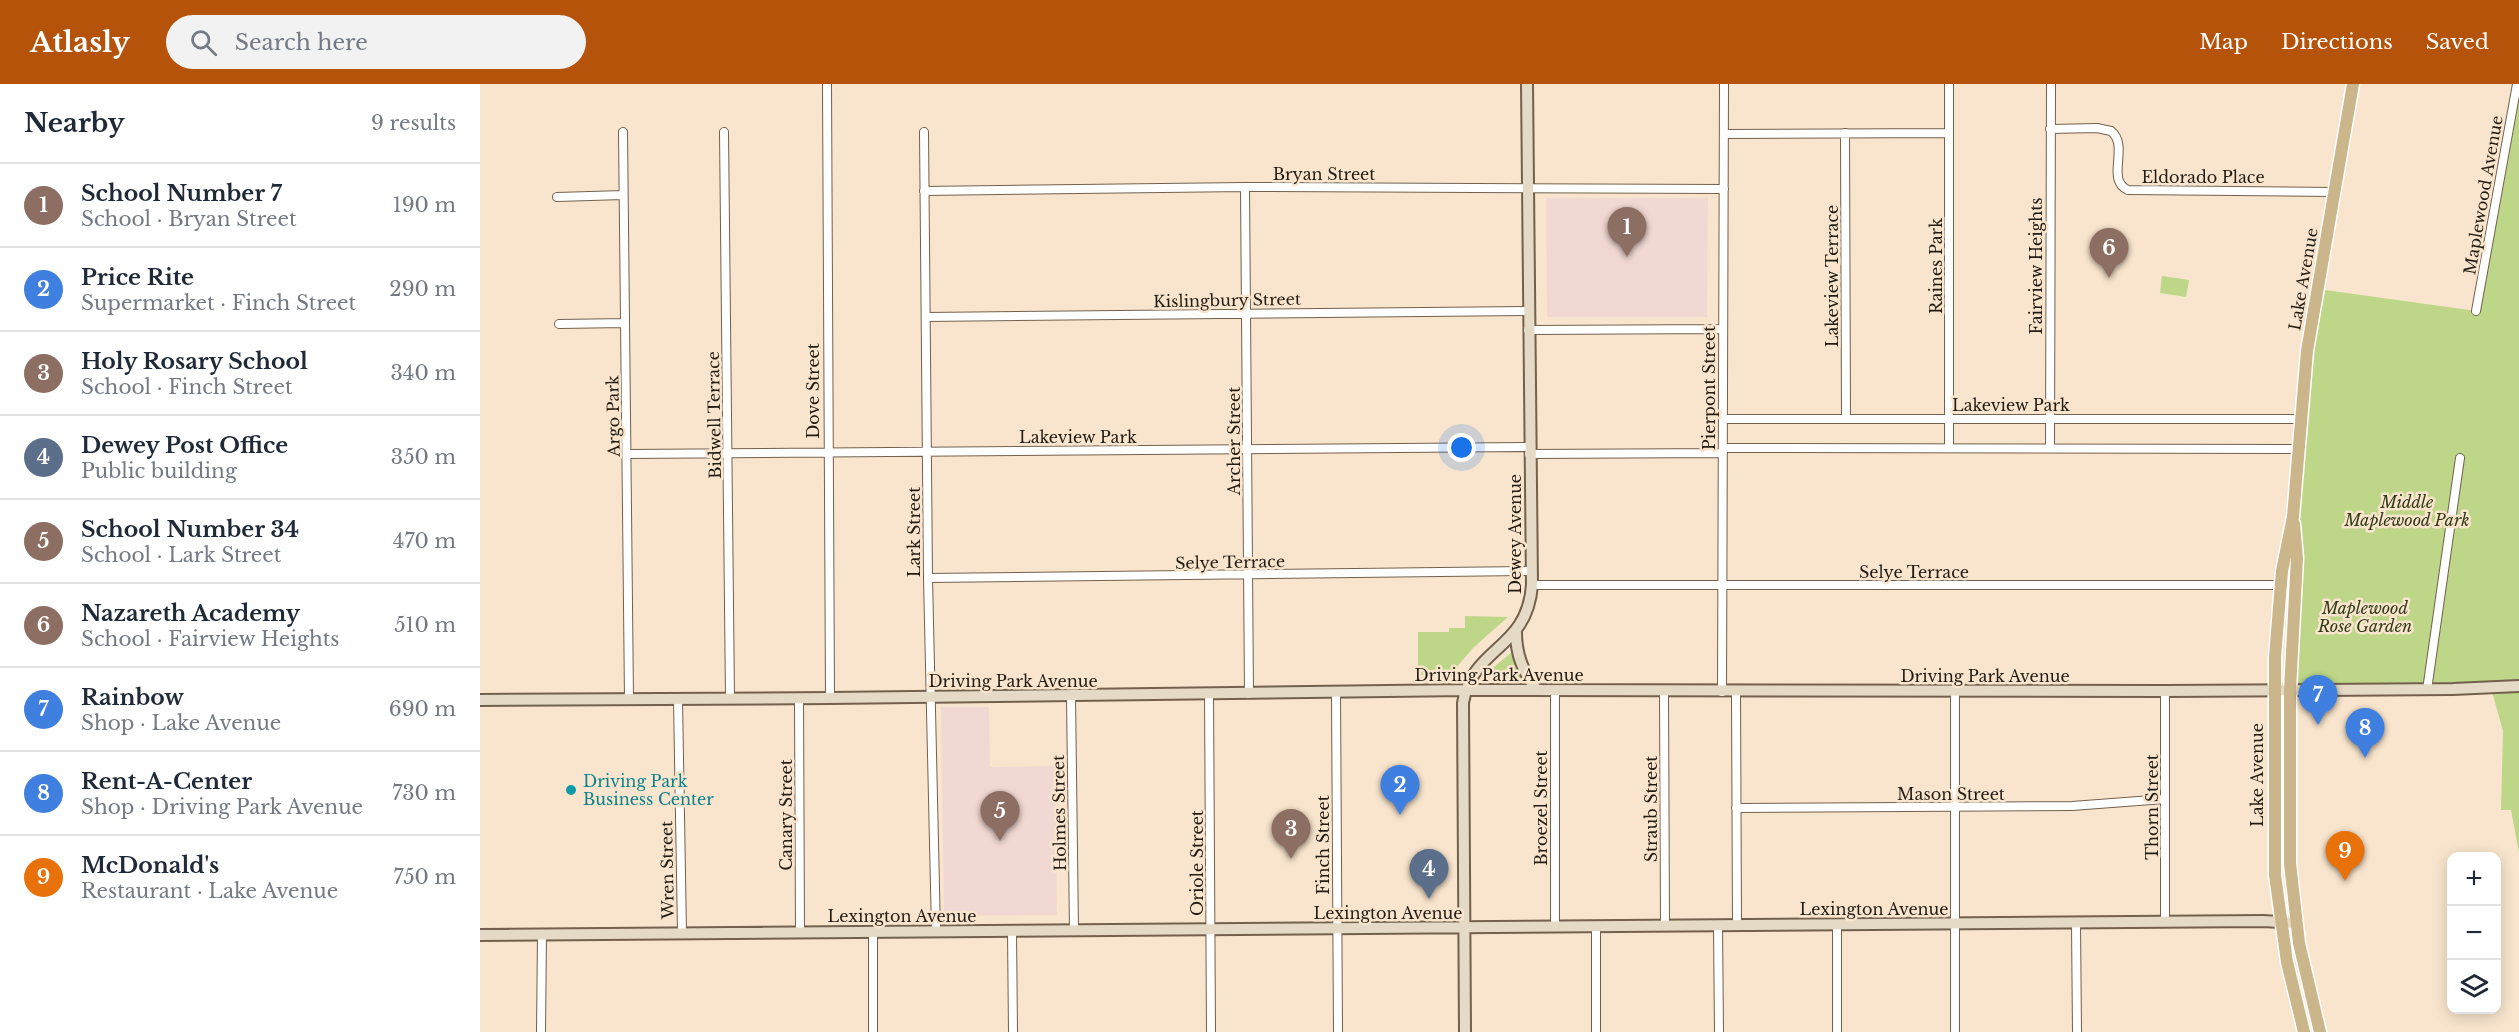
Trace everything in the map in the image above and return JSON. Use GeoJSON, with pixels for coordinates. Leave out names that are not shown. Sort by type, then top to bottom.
{"type":"FeatureCollection","features":[{"type":"Feature","properties":{"kind":"main road","name":"Lake Avenue"},"geometry":{"type":"LineString","coordinates":[[2320,1032],[2296,923],[2290,855],[2289,690],[2296,586],[2293,518],[2307,351],[2353,84]]}},
{"type":"Feature","properties":{"kind":"main road","name":"Lake Avenue"},"geometry":{"type":"LineString","coordinates":[[2293,518],[2286,543],[2281,585],[2274,690],[2274,863],[2280,922],[2304,1032]]}},
{"type":"Feature","properties":{"kind":"street","name":"Dove Street"},"geometry":{"type":"LineString","coordinates":[[827,84],[830,698]]}},
{"type":"Feature","properties":{"kind":"street","name":"Dewey Avenue"},"geometry":{"type":"LineString","coordinates":[[1465,1032],[1463,717],[1465,690],[1476,670],[1516,632],[1527,612],[1532,585],[1527,311],[1527,84]]}},
{"type":"Feature","properties":{"kind":"street","name":"Pierpont Street"},"geometry":{"type":"LineString","coordinates":[[1722,692],[1724,84]]}},
{"type":"Feature","properties":{"kind":"street","name":"Raines Park"},"geometry":{"type":"LineString","coordinates":[[1949,84],[1949,448]]}},
{"type":"Feature","properties":{"kind":"street","name":"Fairview Heights"},"geometry":{"type":"LineString","coordinates":[[2050,84],[2050,448]]}},
{"type":"Feature","properties":{"kind":"street","name":"Maplewood Avenue"},"geometry":{"type":"LineString","coordinates":[[2476,311],[2517,84]]}},
{"type":"Feature","properties":{"kind":"street","name":"Eldorado Place"},"geometry":{"type":"LineString","coordinates":[[2050,129],[2097,128],[2111,131],[2118,140],[2118,180],[2122,188],[2128,190],[2334,192]]}},
{"type":"Feature","properties":{"kind":"street","name":"Argo Park"},"geometry":{"type":"LineString","coordinates":[[623,132],[629,699]]}},
{"type":"Feature","properties":{"kind":"street","name":"Bidwell Terrace"},"geometry":{"type":"LineString","coordinates":[[724,132],[730,699]]}},
{"type":"Feature","properties":{"kind":"street","name":"Lark Street"},"geometry":{"type":"LineString","coordinates":[[924,132],[928,578],[936,931]]}},
{"type":"Feature","properties":{"kind":"street","name":"Lakeview Terrace"},"geometry":{"type":"LineString","coordinates":[[1845,133],[1846,419]]}},
{"type":"Feature","properties":{"kind":"street"},"geometry":{"type":"LineString","coordinates":[[1724,134],[1949,133]]}},
{"type":"Feature","properties":{"kind":"street","name":"Bryan Street"},"geometry":{"type":"LineString","coordinates":[[924,191],[1527,187],[1724,189]]}},
{"type":"Feature","properties":{"kind":"street","name":"Archer Street"},"geometry":{"type":"LineString","coordinates":[[1245,188],[1249,694]]}},
{"type":"Feature","properties":{"kind":"street"},"geometry":{"type":"LineString","coordinates":[[557,197],[623,195]]}},
{"type":"Feature","properties":{"kind":"street","name":"Kislingbury Street"},"geometry":{"type":"LineString","coordinates":[[926,316],[1527,311]]}},
{"type":"Feature","properties":{"kind":"street"},"geometry":{"type":"LineString","coordinates":[[560,324],[625,323]]}},
{"type":"Feature","properties":{"kind":"street"},"geometry":{"type":"LineString","coordinates":[[1528,330],[1723,329]]}},
{"type":"Feature","properties":{"kind":"street","name":"Lakeview Park"},"geometry":{"type":"LineString","coordinates":[[1723,419],[2300,419]]}},
{"type":"Feature","properties":{"kind":"street","name":"Lakeview Park"},"geometry":{"type":"LineString","coordinates":[[627,454],[1247,449],[1723,451],[1949,448],[2298,449]]}},
{"type":"Feature","properties":{"kind":"street"},"geometry":{"type":"LineString","coordinates":[[2427,690],[2460,458]]}},
{"type":"Feature","properties":{"kind":"street","name":"Selye Terrace"},"geometry":{"type":"LineString","coordinates":[[928,578],[1532,572]]}},
{"type":"Feature","properties":{"kind":"street","name":"Selye Terrace"},"geometry":{"type":"LineString","coordinates":[[1532,585],[2296,586]]}},
{"type":"Feature","properties":{"kind":"street"},"geometry":{"type":"LineString","coordinates":[[1516,632],[1518,657],[1528,678],[1538,690]]}},
{"type":"Feature","properties":{"kind":"street","name":"Driving Park Avenue"},"geometry":{"type":"LineString","coordinates":[[480,700],[799,699],[1465,690],[1664,692],[2427,690],[2519,686]]}},
{"type":"Feature","properties":{"kind":"street","name":"Broezel Street"},"geometry":{"type":"LineString","coordinates":[[1555,690],[1555,926]]}},
{"type":"Feature","properties":{"kind":"street"},"geometry":{"type":"LineString","coordinates":[[1955,691],[1955,1032]]}},
{"type":"Feature","properties":{"kind":"street","name":"Thorn Street"},"geometry":{"type":"LineString","coordinates":[[2165,691],[2165,922]]}},
{"type":"Feature","properties":{"kind":"street","name":"Straub Street"},"geometry":{"type":"LineString","coordinates":[[1664,692],[1665,926]]}},
{"type":"Feature","properties":{"kind":"street"},"geometry":{"type":"LineString","coordinates":[[1736,692],[1737,925]]}},
{"type":"Feature","properties":{"kind":"street","name":"Finch Street"},"geometry":{"type":"LineString","coordinates":[[1336,693],[1338,1032]]}},
{"type":"Feature","properties":{"kind":"street","name":"Oriole Street"},"geometry":{"type":"LineString","coordinates":[[1209,694],[1211,1032]]}},
{"type":"Feature","properties":{"kind":"street","name":"Holmes Street"},"geometry":{"type":"LineString","coordinates":[[1071,696],[1074,930]]}},
{"type":"Feature","properties":{"kind":"street","name":"Wren Street"},"geometry":{"type":"LineString","coordinates":[[678,699],[681,933]]}},
{"type":"Feature","properties":{"kind":"street","name":"Canary Street"},"geometry":{"type":"LineString","coordinates":[[799,699],[800,932]]}},
{"type":"Feature","properties":{"kind":"street","name":"Mason Street"},"geometry":{"type":"LineString","coordinates":[[1736,808],[2078,806],[2165,799]]}},
{"type":"Feature","properties":{"kind":"street"},"geometry":{"type":"LineString","coordinates":[[2076,923],[2077,1032]]}},
{"type":"Feature","properties":{"kind":"street","name":"Lexington Avenue"},"geometry":{"type":"LineString","coordinates":[[480,935],[1836,924],[2296,923]]}},
{"type":"Feature","properties":{"kind":"street"},"geometry":{"type":"LineString","coordinates":[[1836,924],[1837,1032]]}},
{"type":"Feature","properties":{"kind":"street"},"geometry":{"type":"LineString","coordinates":[[1718,925],[1719,1032]]}},
{"type":"Feature","properties":{"kind":"street"},"geometry":{"type":"LineString","coordinates":[[1596,926],[1596,1032]]}},
{"type":"Feature","properties":{"kind":"street"},"geometry":{"type":"LineString","coordinates":[[1012,931],[1013,1032]]}},
{"type":"Feature","properties":{"kind":"street"},"geometry":{"type":"LineString","coordinates":[[873,932],[873,1032]]}},
{"type":"Feature","properties":{"kind":"street"},"geometry":{"type":"LineString","coordinates":[[541,1032],[542,934]]}},
{"type":"Feature","properties":{"kind":"shaded area"},"geometry":{"type":"Polygon","coordinates":[[[1546,198],[1708,198],[1707,317],[1547,317],[1546,198]]]}},
{"type":"Feature","properties":{"kind":"shaded area"},"geometry":{"type":"Polygon","coordinates":[[[941,707],[989,707],[990,767],[1056,766],[1057,915],[944,916],[941,707]]]}},
{"type":"Feature","properties":{"kind":"green space","name":"Middle Maplewood Park"},"geometry":{"type":"Polygon","coordinates":[[[2519,84],[2519,853],[2511,810],[2501,810],[2503,731],[2491,688],[2290,690],[2296,545],[2318,289],[2476,311],[2519,84]]]}},
{"type":"Feature","properties":{"kind":"green space"},"geometry":{"type":"Polygon","coordinates":[[[2162,276],[2189,280],[2186,297],[2160,293],[2162,276]]]}},
{"type":"Feature","properties":{"kind":"green space"},"geometry":{"type":"Polygon","coordinates":[[[1465,616],[1508,617],[1473,648],[1455,669],[1438,675],[1418,675],[1418,632],[1449,632],[1449,628],[1465,628],[1465,616]]]}},
{"type":"Feature","properties":{"kind":"green space"},"geometry":{"type":"Polygon","coordinates":[[[1512,652],[1524,681],[1499,682],[1499,676],[1488,672],[1512,652]]]}},
{"type":"Feature","properties":{"kind":"place","name":"School Number 7"},"geometry":{"type":"Point","coordinates":[1627,257]}},
{"type":"Feature","properties":{"kind":"place","name":"Nazareth Academy"},"geometry":{"type":"Point","coordinates":[2109,278]}},
{"type":"Feature","properties":{"kind":"place","name":"Rainbow"},"geometry":{"type":"Point","coordinates":[2318,725]}},
{"type":"Feature","properties":{"kind":"place","name":"Rent-A-Center"},"geometry":{"type":"Point","coordinates":[2365,758]}},
{"type":"Feature","properties":{"kind":"place","name":"Driving Park Business Center"},"geometry":{"type":"Point","coordinates":[571,790]}},
{"type":"Feature","properties":{"kind":"place","name":"Price Rite"},"geometry":{"type":"Point","coordinates":[1400,815]}},
{"type":"Feature","properties":{"kind":"place","name":"School Number 34"},"geometry":{"type":"Point","coordinates":[1000,841]}},
{"type":"Feature","properties":{"kind":"place","name":"Holy Rosary School"},"geometry":{"type":"Point","coordinates":[1291,859]}},
{"type":"Feature","properties":{"kind":"place","name":"McDonald's"},"geometry":{"type":"Point","coordinates":[2345,881]}},
{"type":"Feature","properties":{"kind":"place","name":"Dewey Post Office"},"geometry":{"type":"Point","coordinates":[1429,899]}},
{"type":"Feature","properties":{"kind":"park label","name":"Maplewood Rose Garden"},"geometry":{"type":"Point","coordinates":[2365,617]}}]}
